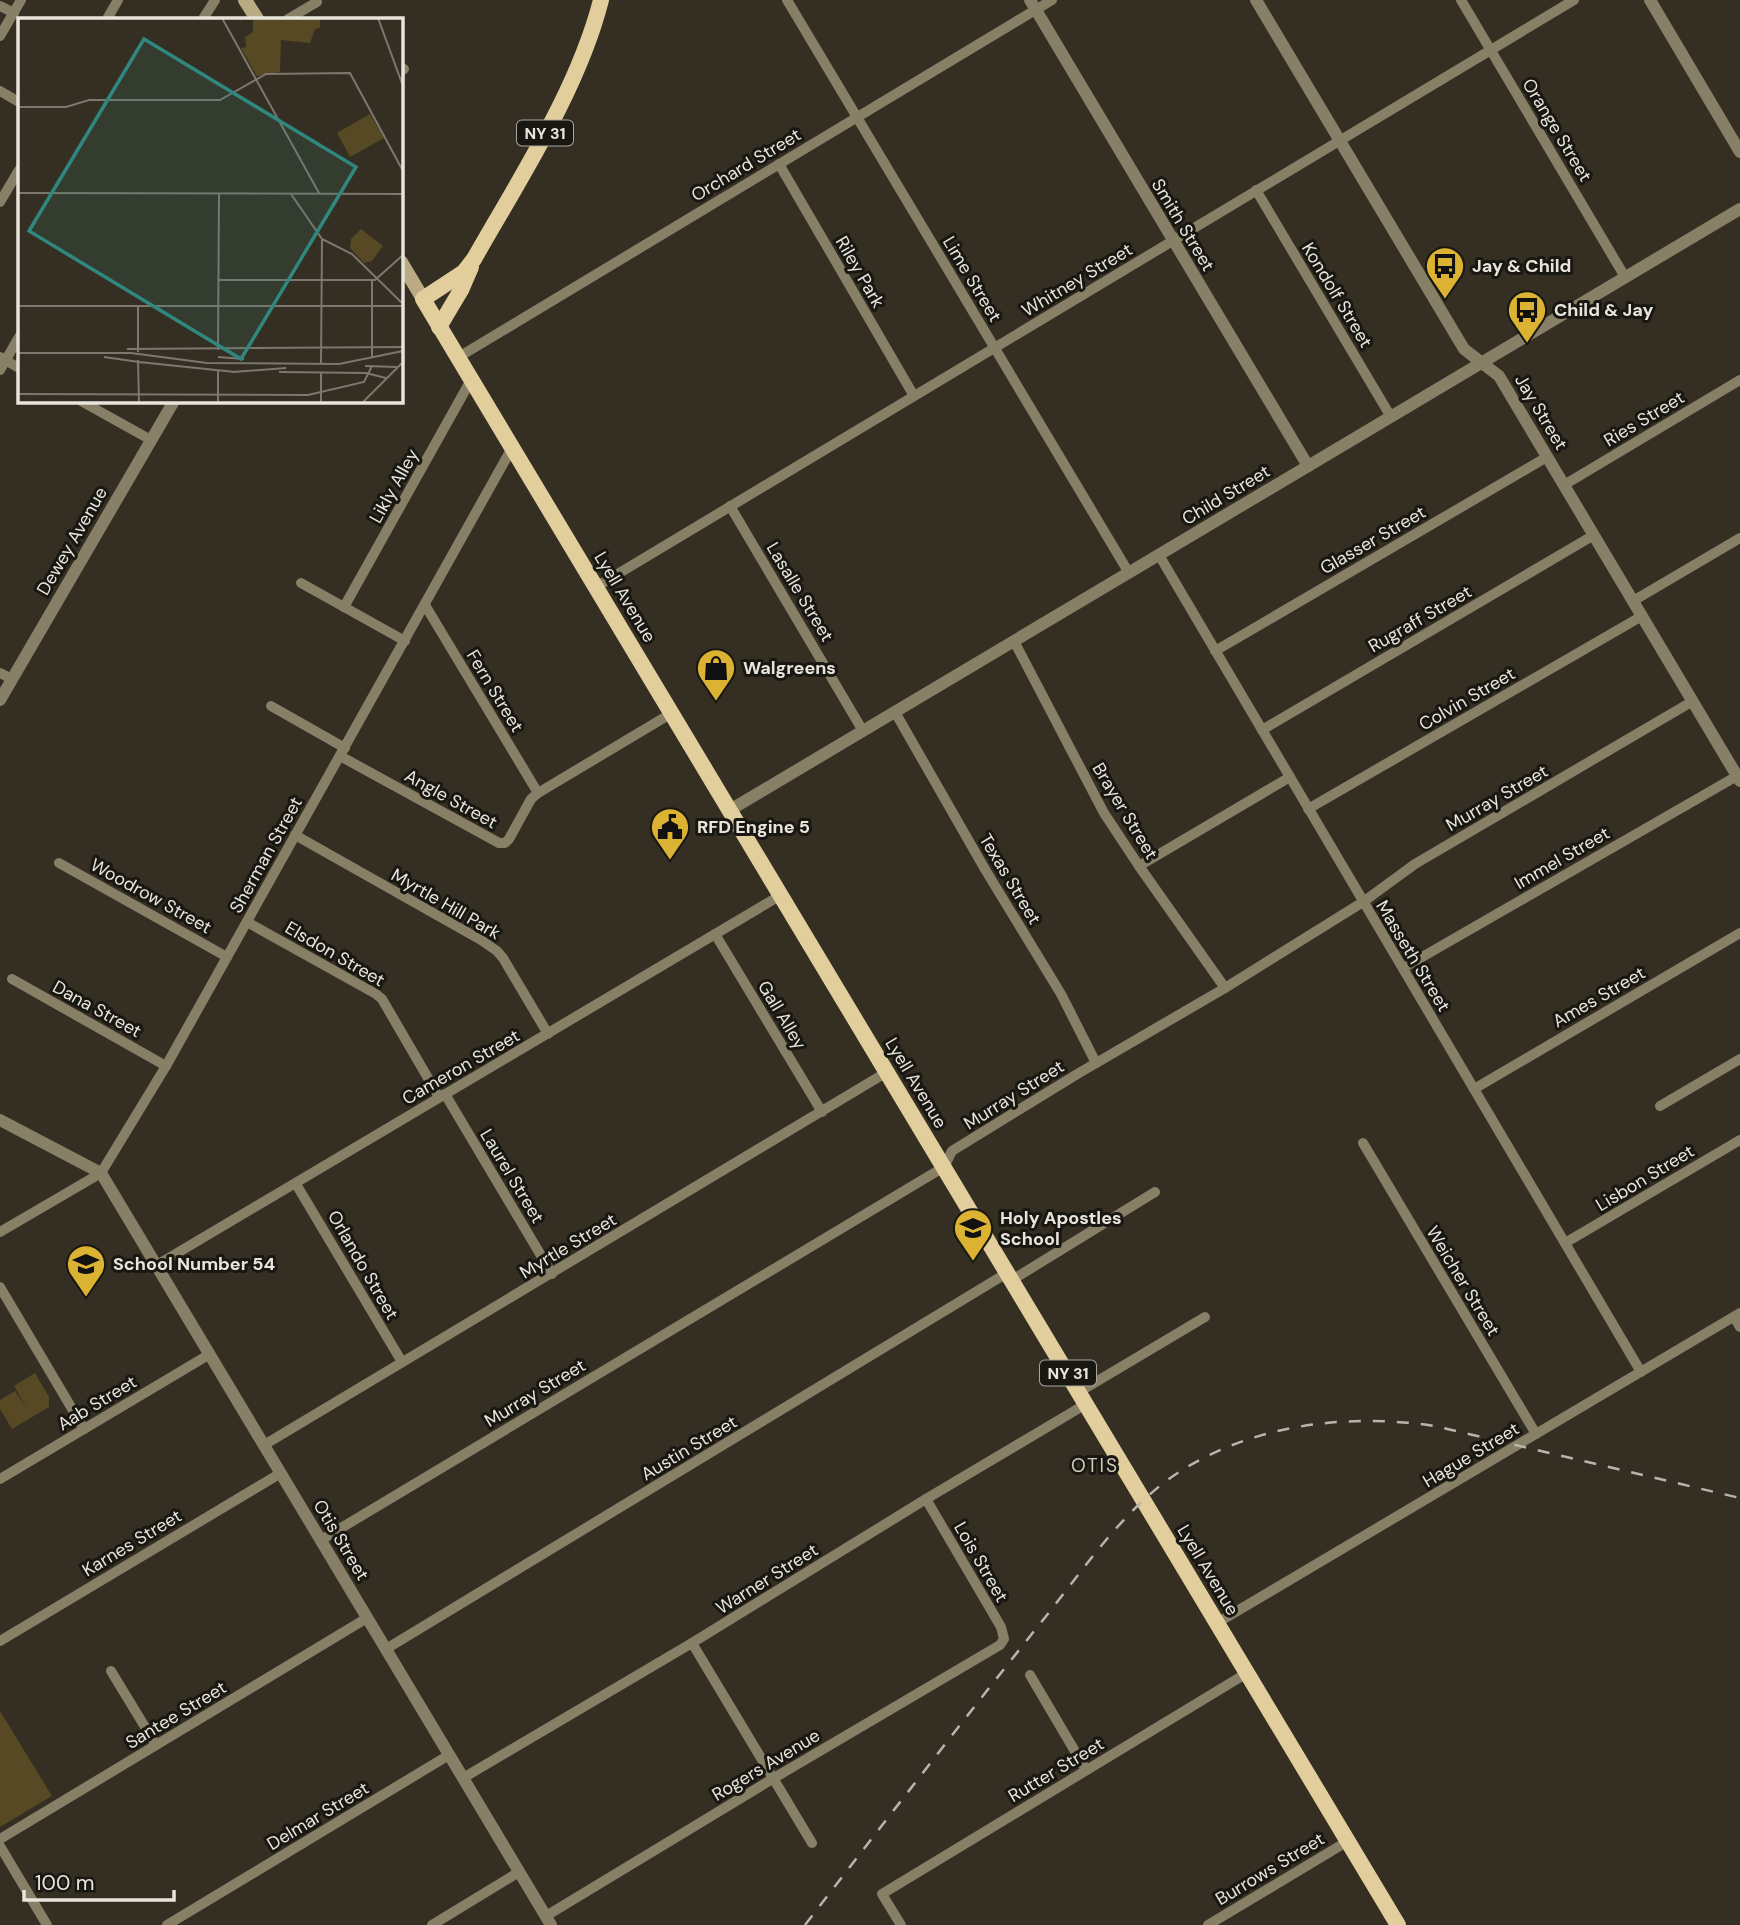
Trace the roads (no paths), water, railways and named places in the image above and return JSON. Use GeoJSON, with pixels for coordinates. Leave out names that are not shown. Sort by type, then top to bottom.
{"type":"FeatureCollection","features":[{"type":"Feature","properties":{"kind":"main road"},"geometry":{"type":"LineString","coordinates":[[245,0],[256,18]]}},
{"type":"Feature","properties":{"kind":"main road","name":"NY 31"},"geometry":{"type":"LineString","coordinates":[[439,327],[556,114],[591,38],[601,0]]}},
{"type":"Feature","properties":{"kind":"main road","name":"NY 31"},"geometry":{"type":"LineString","coordinates":[[423,299],[464,272],[474,259]]}},
{"type":"Feature","properties":{"kind":"main road","name":"Lyell Avenue"},"geometry":{"type":"LineString","coordinates":[[402,264],[1398,1925]]}},
{"type":"Feature","properties":{"kind":"street"},"geometry":{"type":"LineString","coordinates":[[0,36],[21,0]]}},
{"type":"Feature","properties":{"kind":"street"},"geometry":{"type":"LineString","coordinates":[[108,18],[118,0]]}},
{"type":"Feature","properties":{"kind":"street"},"geometry":{"type":"LineString","coordinates":[[205,18],[215,0]]}},
{"type":"Feature","properties":{"kind":"street","name":"Lime Street"},"geometry":{"type":"LineString","coordinates":[[788,0],[1129,573]]}},
{"type":"Feature","properties":{"kind":"street","name":"Orchard Street"},"geometry":{"type":"LineString","coordinates":[[457,358],[857,117],[1033,5],[1052,0]]}},
{"type":"Feature","properties":{"kind":"street","name":"Jay Street"},"geometry":{"type":"LineString","coordinates":[[1256,0],[1464,349],[1499,376],[1738,778]]}},
{"type":"Feature","properties":{"kind":"street","name":"Orange Street"},"geometry":{"type":"LineString","coordinates":[[1461,0],[1625,277]]}},
{"type":"Feature","properties":{"kind":"street","name":"Whitney Street"},"geometry":{"type":"LineString","coordinates":[[596,587],[1574,0]]}},
{"type":"Feature","properties":{"kind":"street"},"geometry":{"type":"LineString","coordinates":[[1650,0],[1740,152]]}},
{"type":"Feature","properties":{"kind":"street"},"geometry":{"type":"LineString","coordinates":[[290,18],[317,2]]}},
{"type":"Feature","properties":{"kind":"street","name":"Smith Street"},"geometry":{"type":"LineString","coordinates":[[1033,5],[1308,466]]}},
{"type":"Feature","properties":{"kind":"street"},"geometry":{"type":"LineString","coordinates":[[0,6],[13,13]]}},
{"type":"Feature","properties":{"kind":"street"},"geometry":{"type":"LineString","coordinates":[[0,91],[18,101]]}},
{"type":"Feature","properties":{"kind":"street","name":"Riley Park"},"geometry":{"type":"LineString","coordinates":[[779,164],[914,396]]}},
{"type":"Feature","properties":{"kind":"street"},"geometry":{"type":"LineString","coordinates":[[0,202],[18,172]]}},
{"type":"Feature","properties":{"kind":"street","name":"Kondolf Street"},"geometry":{"type":"LineString","coordinates":[[1256,190],[1391,417]]}},
{"type":"Feature","properties":{"kind":"street","name":"Child Street"},"geometry":{"type":"LineString","coordinates":[[730,810],[1740,209]]}},
{"type":"Feature","properties":{"kind":"street"},"geometry":{"type":"LineString","coordinates":[[2,362],[18,338]]}},
{"type":"Feature","properties":{"kind":"street","name":"Likly Alley"},"geometry":{"type":"LineString","coordinates":[[344,607],[471,380]]}},
{"type":"Feature","properties":{"kind":"street","name":"Ries Street"},"geometry":{"type":"LineString","coordinates":[[1564,485],[1740,380]]}},
{"type":"Feature","properties":{"kind":"street"},"geometry":{"type":"LineString","coordinates":[[82,402],[151,440]]}},
{"type":"Feature","properties":{"kind":"street","name":"Dewey Avenue"},"geometry":{"type":"LineString","coordinates":[[0,700],[6,676],[173,402]]}},
{"type":"Feature","properties":{"kind":"street","name":"Sherman Street"},"geometry":{"type":"LineString","coordinates":[[0,1232],[102,1173],[166,1066],[512,448]]}},
{"type":"Feature","properties":{"kind":"street","name":"Glasser Street"},"geometry":{"type":"LineString","coordinates":[[1215,651],[1547,457]]}},
{"type":"Feature","properties":{"kind":"street","name":"Lasalle Street"},"geometry":{"type":"LineString","coordinates":[[730,506],[863,731]]}},
{"type":"Feature","properties":{"kind":"street","name":"Rugraff Street"},"geometry":{"type":"LineString","coordinates":[[1262,730],[1594,535]]}},
{"type":"Feature","properties":{"kind":"street"},"geometry":{"type":"LineString","coordinates":[[1633,601],[1740,538]]}},
{"type":"Feature","properties":{"kind":"street","name":"Masseth Street"},"geometry":{"type":"LineString","coordinates":[[1159,555],[1641,1372]]}},
{"type":"Feature","properties":{"kind":"street"},"geometry":{"type":"LineString","coordinates":[[301,583],[405,641]]}},
{"type":"Feature","properties":{"kind":"street","name":"Fern Street"},"geometry":{"type":"LineString","coordinates":[[425,605],[538,793]]}},
{"type":"Feature","properties":{"kind":"street","name":"Colvin Street"},"geometry":{"type":"LineString","coordinates":[[1308,809],[1642,616]]}},
{"type":"Feature","properties":{"kind":"street","name":"Brayer Street"},"geometry":{"type":"LineString","coordinates":[[1014,641],[1104,813],[1224,988]]}},
{"type":"Feature","properties":{"kind":"street","name":"Murray Street"},"geometry":{"type":"LineString","coordinates":[[321,1540],[944,1167],[952,1152],[1363,902],[1415,864],[1693,701]]}},
{"type":"Feature","properties":{"kind":"street"},"geometry":{"type":"LineString","coordinates":[[271,706],[342,752]]}},
{"type":"Feature","properties":{"kind":"street","name":"Texas Street"},"geometry":{"type":"LineString","coordinates":[[895,712],[986,871],[1061,993],[1096,1063]]}},
{"type":"Feature","properties":{"kind":"street","name":"Angle Street"},"geometry":{"type":"LineString","coordinates":[[342,752],[499,843],[505,843],[531,799],[538,793],[672,713]]}},
{"type":"Feature","properties":{"kind":"street"},"geometry":{"type":"LineString","coordinates":[[1139,866],[1290,777]]}},
{"type":"Feature","properties":{"kind":"street","name":"Immel Street"},"geometry":{"type":"LineString","coordinates":[[1402,968],[1738,778]]}},
{"type":"Feature","properties":{"kind":"street","name":"Myrtle Hill Park"},"geometry":{"type":"LineString","coordinates":[[295,835],[497,951],[548,1034]]}},
{"type":"Feature","properties":{"kind":"street","name":"Woodrow Street"},"geometry":{"type":"LineString","coordinates":[[59,863],[227,957]]}},
{"type":"Feature","properties":{"kind":"street","name":"Cameron Street"},"geometry":{"type":"LineString","coordinates":[[157,1265],[781,895]]}},
{"type":"Feature","properties":{"kind":"street","name":"Elsdon Street"},"geometry":{"type":"LineString","coordinates":[[247,922],[382,999],[442,1095]]}},
{"type":"Feature","properties":{"kind":"street","name":"Ames Street"},"geometry":{"type":"LineString","coordinates":[[1474,1088],[1740,933]]}},
{"type":"Feature","properties":{"kind":"street","name":"Gall Alley"},"geometry":{"type":"LineString","coordinates":[[715,934],[822,1112]]}},
{"type":"Feature","properties":{"kind":"street","name":"Dana Street"},"geometry":{"type":"LineString","coordinates":[[12,979],[166,1066]]}},
{"type":"Feature","properties":{"kind":"street"},"geometry":{"type":"LineString","coordinates":[[1660,1106],[1740,1059]]}},
{"type":"Feature","properties":{"kind":"street","name":"Myrtle Street"},"geometry":{"type":"LineString","coordinates":[[264,1445],[887,1072]]}},
{"type":"Feature","properties":{"kind":"street","name":"Laurel Street"},"geometry":{"type":"LineString","coordinates":[[442,1095],[552,1274]]}},
{"type":"Feature","properties":{"kind":"street"},"geometry":{"type":"LineString","coordinates":[[0,1120],[102,1173]]}},
{"type":"Feature","properties":{"kind":"street","name":"Lisbon Street"},"geometry":{"type":"LineString","coordinates":[[1565,1243],[1740,1140]]}},
{"type":"Feature","properties":{"kind":"street","name":"Weicher Street"},"geometry":{"type":"LineString","coordinates":[[1363,1143],[1536,1434]]}},
{"type":"Feature","properties":{"kind":"street","name":"Otis Street"},"geometry":{"type":"LineString","coordinates":[[102,1173],[548,1921]]}},
{"type":"Feature","properties":{"kind":"street","name":"Orlando Street"},"geometry":{"type":"LineString","coordinates":[[296,1184],[402,1362]]}},
{"type":"Feature","properties":{"kind":"street","name":"Austin Street"},"geometry":{"type":"LineString","coordinates":[[386,1649],[1155,1192]]}},
{"type":"Feature","properties":{"kind":"street"},"geometry":{"type":"LineString","coordinates":[[0,1287],[84,1429]]}},
{"type":"Feature","properties":{"kind":"street"},"geometry":{"type":"LineString","coordinates":[[1737,1315],[1740,1327]]}},
{"type":"Feature","properties":{"kind":"street","name":"Hague Street"},"geometry":{"type":"LineString","coordinates":[[1217,1623],[1737,1315]]}},
{"type":"Feature","properties":{"kind":"street","name":"Warner Street"},"geometry":{"type":"LineString","coordinates":[[463,1778],[692,1643],[926,1499],[1205,1317]]}},
{"type":"Feature","properties":{"kind":"street","name":"Aab Street"},"geometry":{"type":"LineString","coordinates":[[0,1479],[209,1354]]}},
{"type":"Feature","properties":{"kind":"street","name":"Karnes Street"},"geometry":{"type":"LineString","coordinates":[[0,1641],[281,1473]]}},
{"type":"Feature","properties":{"kind":"street","name":"Lois Street"},"geometry":{"type":"LineString","coordinates":[[926,1499],[1001,1627],[1004,1633],[1002,1642]]}},
{"type":"Feature","properties":{"kind":"street","name":"Santee Street"},"geometry":{"type":"LineString","coordinates":[[0,1839],[367,1618]]}},
{"type":"Feature","properties":{"kind":"street","name":"Rogers Avenue"},"geometry":{"type":"LineString","coordinates":[[548,1921],[774,1778],[1002,1642]]}},
{"type":"Feature","properties":{"kind":"street"},"geometry":{"type":"LineString","coordinates":[[692,1643],[812,1843]]}},
{"type":"Feature","properties":{"kind":"street"},"geometry":{"type":"LineString","coordinates":[[111,1671],[156,1745]]}},
{"type":"Feature","properties":{"kind":"street","name":"Rutter Street"},"geometry":{"type":"LineString","coordinates":[[901,1925],[882,1894],[1247,1673]]}},
{"type":"Feature","properties":{"kind":"street"},"geometry":{"type":"LineString","coordinates":[[1030,1675],[1086,1770]]}},
{"type":"Feature","properties":{"kind":"street","name":"Delmar Street"},"geometry":{"type":"LineString","coordinates":[[167,1925],[449,1755]]}},
{"type":"Feature","properties":{"kind":"street","name":"Burrows Street"},"geometry":{"type":"LineString","coordinates":[[1208,1925],[1348,1841]]}},
{"type":"Feature","properties":{"kind":"street"},"geometry":{"type":"LineString","coordinates":[[0,1846],[47,1925]]}},
{"type":"Feature","properties":{"kind":"street"},"geometry":{"type":"LineString","coordinates":[[432,1925],[519,1872]]}},
{"type":"Feature","properties":{"kind":"railway"},"geometry":{"type":"LineString","coordinates":[[805,1925],[1106,1540],[1140,1503],[1159,1487],[1208,1456],[1238,1443],[1302,1426],[1336,1422],[1402,1422],[1435,1426],[1740,1498]]}},
{"type":"Feature","properties":{"kind":"place","name":"Jay & Child"},"geometry":{"type":"Point","coordinates":[1445,300]}},
{"type":"Feature","properties":{"kind":"place","name":"Child & Jay"},"geometry":{"type":"Point","coordinates":[1527,344]}},
{"type":"Feature","properties":{"kind":"place","name":"Walgreens"},"geometry":{"type":"Point","coordinates":[716,702]}},
{"type":"Feature","properties":{"kind":"place","name":"RFD Engine 5"},"geometry":{"type":"Point","coordinates":[670,861]}},
{"type":"Feature","properties":{"kind":"place","name":"Holy Apostles School"},"geometry":{"type":"Point","coordinates":[973,1262]}},
{"type":"Feature","properties":{"kind":"place","name":"School Number 54"},"geometry":{"type":"Point","coordinates":[86,1298]}},
{"type":"Feature","properties":{"kind":"district","name":"OTIS"},"geometry":{"type":"Point","coordinates":[1095,1465]}}]}
